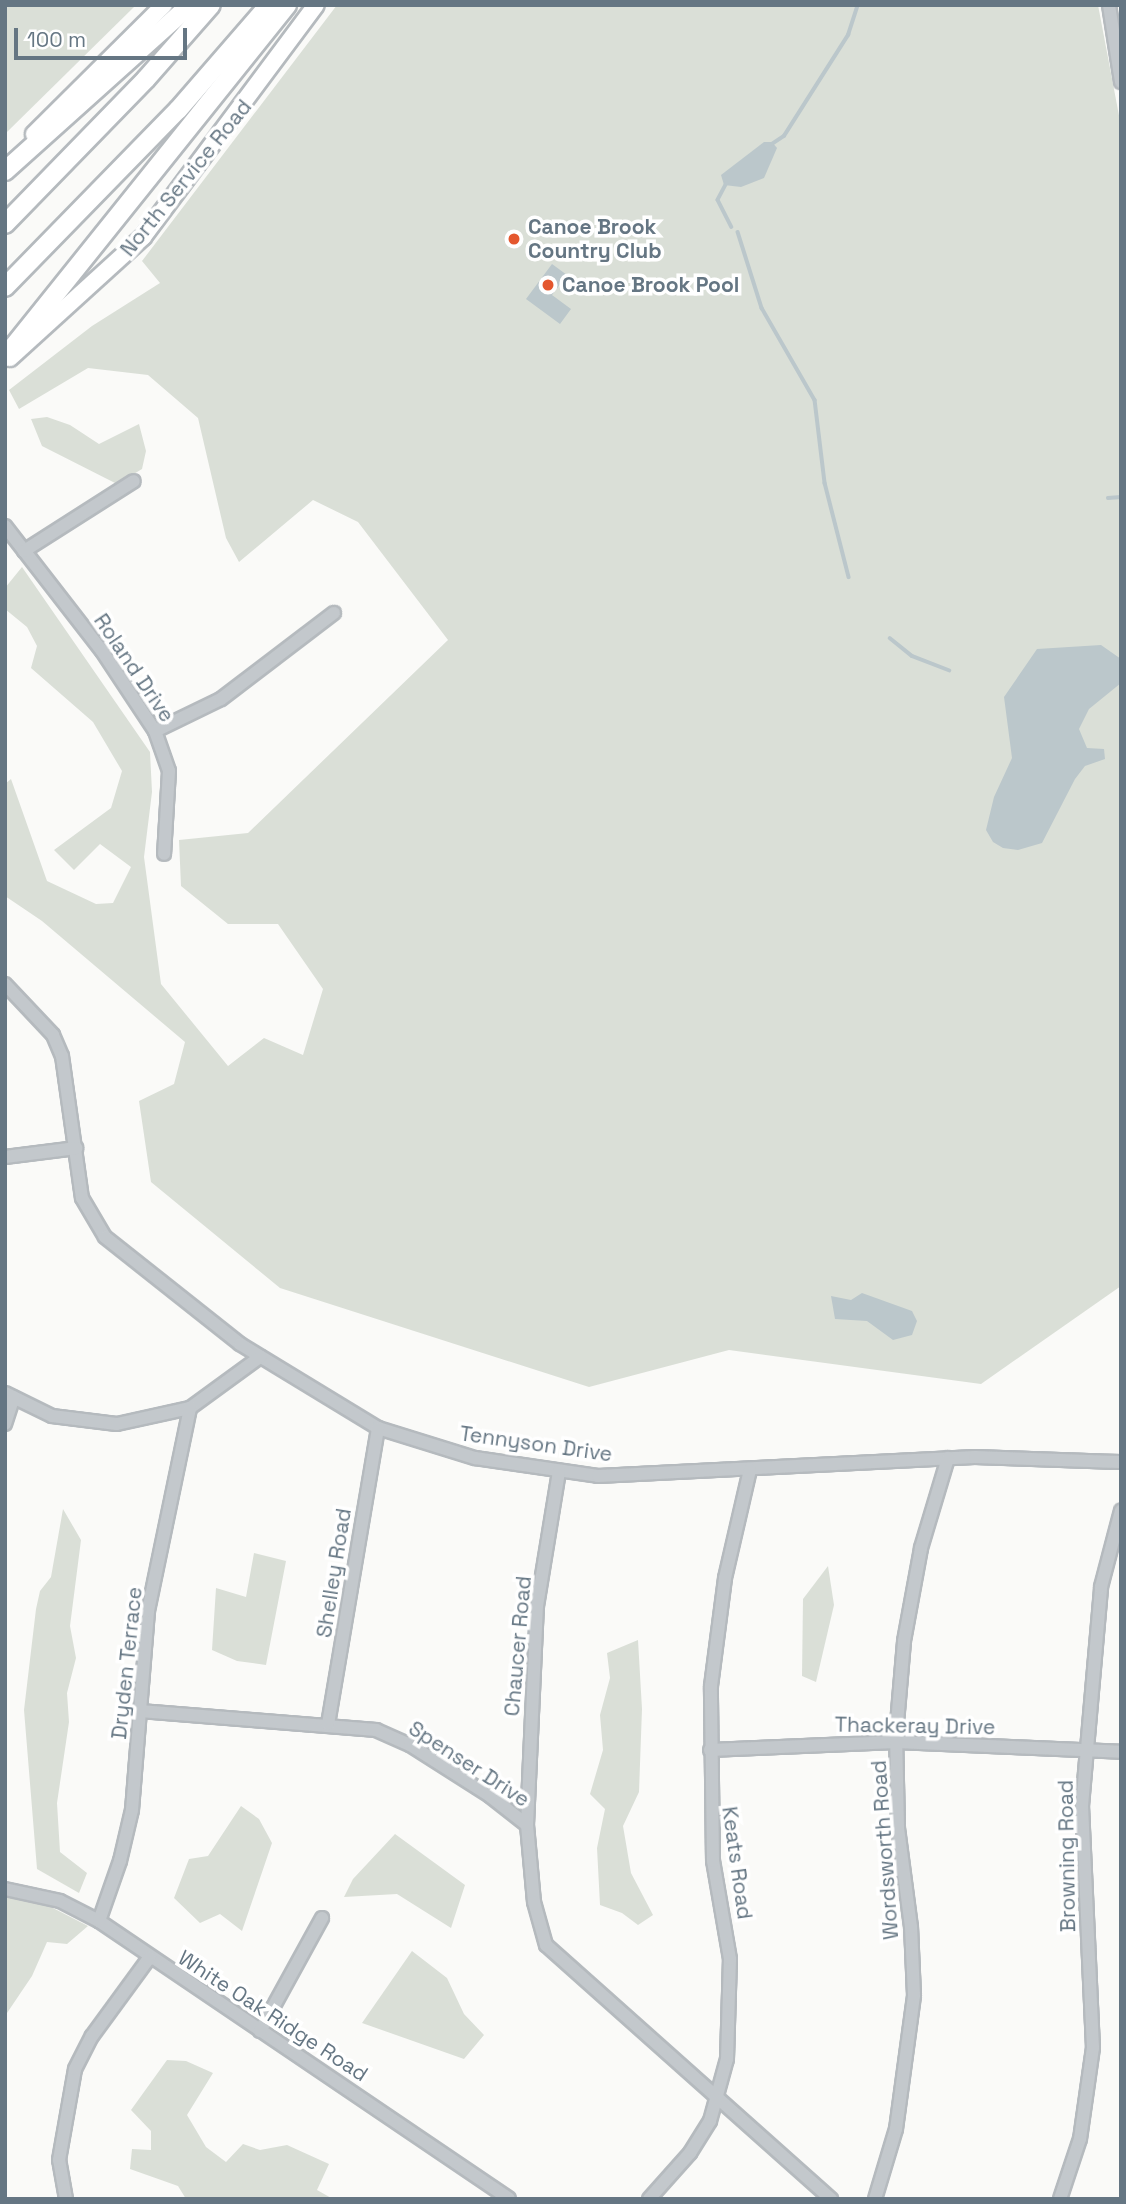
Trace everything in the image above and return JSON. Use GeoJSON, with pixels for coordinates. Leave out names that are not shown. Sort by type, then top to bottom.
{"type":"FeatureCollection","features":[{"type":"Feature","properties":{"kind":"highway"},"geometry":{"type":"LineString","coordinates":[[5,171],[190,5]]}},
{"type":"Feature","properties":{"kind":"highway"},"geometry":{"type":"LineString","coordinates":[[5,224],[146,79],[211,5]]}},
{"type":"Feature","properties":{"kind":"highway"},"geometry":{"type":"LineString","coordinates":[[5,287],[178,110],[269,5]]}},
{"type":"Feature","properties":{"kind":"highway"},"geometry":{"type":"LineString","coordinates":[[5,359],[287,5]]}},
{"type":"Feature","properties":{"kind":"main road"},"geometry":{"type":"LineString","coordinates":[[5,163],[164,5]]}},
{"type":"Feature","properties":{"kind":"main road","name":"North Service Road"},"geometry":{"type":"LineString","coordinates":[[5,359],[89,291],[143,237],[316,5]]}},
{"type":"Feature","properties":{"kind":"street"},"geometry":{"type":"LineString","coordinates":[[1109,5],[1121,82]]}},
{"type":"Feature","properties":{"kind":"street"},"geometry":{"type":"LineString","coordinates":[[24,551],[134,481]]}},
{"type":"Feature","properties":{"kind":"street","name":"Roland Drive"},"geometry":{"type":"LineString","coordinates":[[5,526],[102,651],[155,731],[169,771],[164,854]]}},
{"type":"Feature","properties":{"kind":"street"},"geometry":{"type":"LineString","coordinates":[[155,731],[221,699],[334,613]]}},
{"type":"Feature","properties":{"kind":"street","name":"Tennyson Drive"},"geometry":{"type":"LineString","coordinates":[[5,984],[38,1017],[57,1046],[67,1077],[82,1198],[105,1237],[260,1357],[378,1427],[456,1453],[598,1476],[948,1458],[1121,1462]]}},
{"type":"Feature","properties":{"kind":"street"},"geometry":{"type":"LineString","coordinates":[[5,1157],[76,1148]]}},
{"type":"Feature","properties":{"kind":"street"},"geometry":{"type":"LineString","coordinates":[[5,1424],[10,1395],[52,1416],[82,1423],[117,1424],[190,1408],[260,1357]]}},
{"type":"Feature","properties":{"kind":"street","name":"Dryden Terrace"},"geometry":{"type":"LineString","coordinates":[[99,1921],[127,1836],[148,1612],[190,1408]]}},
{"type":"Feature","properties":{"kind":"street","name":"Shelley Road"},"geometry":{"type":"LineString","coordinates":[[328,1724],[378,1427]]}},
{"type":"Feature","properties":{"kind":"street","name":"Wordsworth Road"},"geometry":{"type":"LineString","coordinates":[[876,2199],[896,2129],[908,2063],[914,1995],[911,1927],[898,1828],[896,1742],[904,1641],[921,1549],[948,1458]]}},
{"type":"Feature","properties":{"kind":"street","name":"Keats Road"},"geometry":{"type":"LineString","coordinates":[[649,2199],[690,2153],[719,2099],[731,2009],[730,1959],[713,1861],[709,1750],[711,1686],[724,1578],[750,1470]]}},
{"type":"Feature","properties":{"kind":"street","name":"Chaucer Road"},"geometry":{"type":"LineString","coordinates":[[527,1825],[537,1606],[559,1471]]}},
{"type":"Feature","properties":{"kind":"street","name":"Browning Road"},"geometry":{"type":"LineString","coordinates":[[1060,2199],[1080,2139],[1093,2048],[1082,1806],[1101,1587],[1121,1511]]}},
{"type":"Feature","properties":{"kind":"street","name":"Spenser Drive"},"geometry":{"type":"LineString","coordinates":[[140,1711],[328,1724],[376,1730],[410,1745],[527,1825],[534,1902],[547,1945],[831,2199]]}},
{"type":"Feature","properties":{"kind":"street","name":"Thackeray Drive"},"geometry":{"type":"LineString","coordinates":[[709,1750],[896,1742],[1121,1752]]}},
{"type":"Feature","properties":{"kind":"street","name":"White Oak Ridge Road"},"geometry":{"type":"LineString","coordinates":[[5,1889],[60,1901],[99,1921],[149,1958],[509,2199]]}},
{"type":"Feature","properties":{"kind":"street"},"geometry":{"type":"LineString","coordinates":[[260,2031],[322,1918]]}},
{"type":"Feature","properties":{"kind":"street"},"geometry":{"type":"LineString","coordinates":[[66,2199],[59,2160],[75,2069],[92,2036],[149,1958]]}},
{"type":"Feature","properties":{"kind":"shaded area"},"geometry":{"type":"Polygon","coordinates":[[[5,5],[136,5],[5,134],[5,5]]]}},
{"type":"Feature","properties":{"kind":"shaded area"},"geometry":{"type":"Polygon","coordinates":[[[337,5],[1098,5],[1121,126],[1121,1286],[981,1384],[729,1350],[589,1387],[280,1288],[151,1182],[139,1101],[174,1084],[185,1042],[42,921],[5,896],[5,784],[11,779],[47,881],[96,904],[113,903],[131,867],[100,844],[74,870],[54,850],[111,808],[122,771],[93,722],[31,668],[37,646],[27,627],[5,609],[5,588],[22,567],[150,752],[152,792],[144,857],[161,984],[228,1066],[264,1038],[303,1055],[323,989],[278,924],[228,924],[181,886],[179,840],[248,833],[448,640],[358,522],[313,500],[239,562],[226,538],[198,418],[148,375],[88,368],[19,409],[9,390],[92,326],[160,283],[142,261],[337,5]]]}},
{"type":"Feature","properties":{"kind":"shaded area"},"geometry":{"type":"Polygon","coordinates":[[[764,142],[772,142],[777,148],[764,178],[741,187],[724,185],[721,175],[764,142]]]}},
{"type":"Feature","properties":{"kind":"shaded area","name":"Canoe Brook Pool"},"geometry":{"type":"Polygon","coordinates":[[[552,264],[567,275],[552,295],[571,309],[560,324],[526,299],[552,264]]]}},
{"type":"Feature","properties":{"kind":"shaded area"},"geometry":{"type":"Polygon","coordinates":[[[47,417],[70,425],[99,444],[139,424],[146,451],[142,469],[117,484],[42,446],[31,419],[47,417]]]}},
{"type":"Feature","properties":{"kind":"shaded area"},"geometry":{"type":"Polygon","coordinates":[[[1101,645],[1121,659],[1121,683],[1089,709],[1079,729],[1087,748],[1104,749],[1105,759],[1085,766],[1075,779],[1042,843],[1018,850],[1003,848],[993,842],[986,830],[994,797],[1012,758],[1004,697],[1037,649],[1101,645]]]}},
{"type":"Feature","properties":{"kind":"shaded area"},"geometry":{"type":"Polygon","coordinates":[[[862,1293],[912,1311],[917,1321],[912,1335],[893,1340],[867,1321],[835,1319],[831,1296],[851,1300],[862,1293]]]}},
{"type":"Feature","properties":{"kind":"shaded area"},"geometry":{"type":"Polygon","coordinates":[[[63,1509],[81,1540],[70,1626],[76,1658],[67,1693],[69,1722],[57,1803],[60,1852],[87,1873],[79,1893],[37,1869],[24,1710],[36,1609],[40,1591],[51,1577],[63,1509]]]}},
{"type":"Feature","properties":{"kind":"shaded area"},"geometry":{"type":"Polygon","coordinates":[[[254,1553],[286,1561],[266,1665],[237,1661],[212,1650],[216,1588],[246,1597],[254,1553]]]}},
{"type":"Feature","properties":{"kind":"shaded area"},"geometry":{"type":"Polygon","coordinates":[[[828,1566],[834,1605],[816,1682],[802,1676],[803,1599],[828,1566]]]}},
{"type":"Feature","properties":{"kind":"shaded area"},"geometry":{"type":"Polygon","coordinates":[[[638,1640],[642,1709],[639,1792],[623,1826],[631,1873],[653,1915],[638,1925],[622,1913],[600,1905],[597,1848],[605,1809],[590,1794],[603,1750],[600,1715],[610,1678],[607,1653],[638,1640]]]}},
{"type":"Feature","properties":{"kind":"shaded area"},"geometry":{"type":"Polygon","coordinates":[[[241,1806],[259,1819],[272,1843],[242,1931],[220,1914],[200,1923],[174,1898],[189,1859],[208,1856],[241,1806]]]}},
{"type":"Feature","properties":{"kind":"shaded area"},"geometry":{"type":"Polygon","coordinates":[[[395,1834],[465,1885],[451,1928],[397,1894],[344,1897],[353,1879],[395,1834]]]}},
{"type":"Feature","properties":{"kind":"shaded area"},"geometry":{"type":"Polygon","coordinates":[[[5,1897],[51,1907],[88,1926],[67,1944],[47,1942],[32,1976],[5,2016],[5,1897]]]}},
{"type":"Feature","properties":{"kind":"shaded area"},"geometry":{"type":"Polygon","coordinates":[[[412,1951],[447,1978],[464,2014],[484,2035],[464,2059],[362,2023],[412,1951]]]}},
{"type":"Feature","properties":{"kind":"shaded area"},"geometry":{"type":"Polygon","coordinates":[[[167,2060],[186,2061],[213,2073],[187,2115],[206,2147],[226,2162],[243,2144],[260,2150],[287,2145],[329,2164],[317,2190],[333,2199],[186,2199],[178,2186],[130,2169],[132,2149],[151,2150],[151,2131],[131,2110],[167,2060]]]}},
{"type":"Feature","properties":{"kind":"waterway"},"geometry":{"type":"LineString","coordinates":[[772,144],[784,136],[848,35],[858,5]]}},
{"type":"Feature","properties":{"kind":"waterway"},"geometry":{"type":"LineString","coordinates":[[727,183],[718,200],[732,227]]}},
{"type":"Feature","properties":{"kind":"waterway"},"geometry":{"type":"LineString","coordinates":[[738,232],[762,308],[815,400],[825,483],[849,577]]}},
{"type":"Feature","properties":{"kind":"waterway"},"geometry":{"type":"LineString","coordinates":[[1108,498],[1121,497]]}},
{"type":"Feature","properties":{"kind":"waterway"},"geometry":{"type":"LineString","coordinates":[[890,638],[912,656],[949,670]]}},
{"type":"Feature","properties":{"kind":"place","name":"Canoe Brook Country Club"},"geometry":{"type":"Point","coordinates":[514,239]}},
{"type":"Feature","properties":{"kind":"place","name":"Canoe Brook Pool"},"geometry":{"type":"Point","coordinates":[548,285]}}]}
